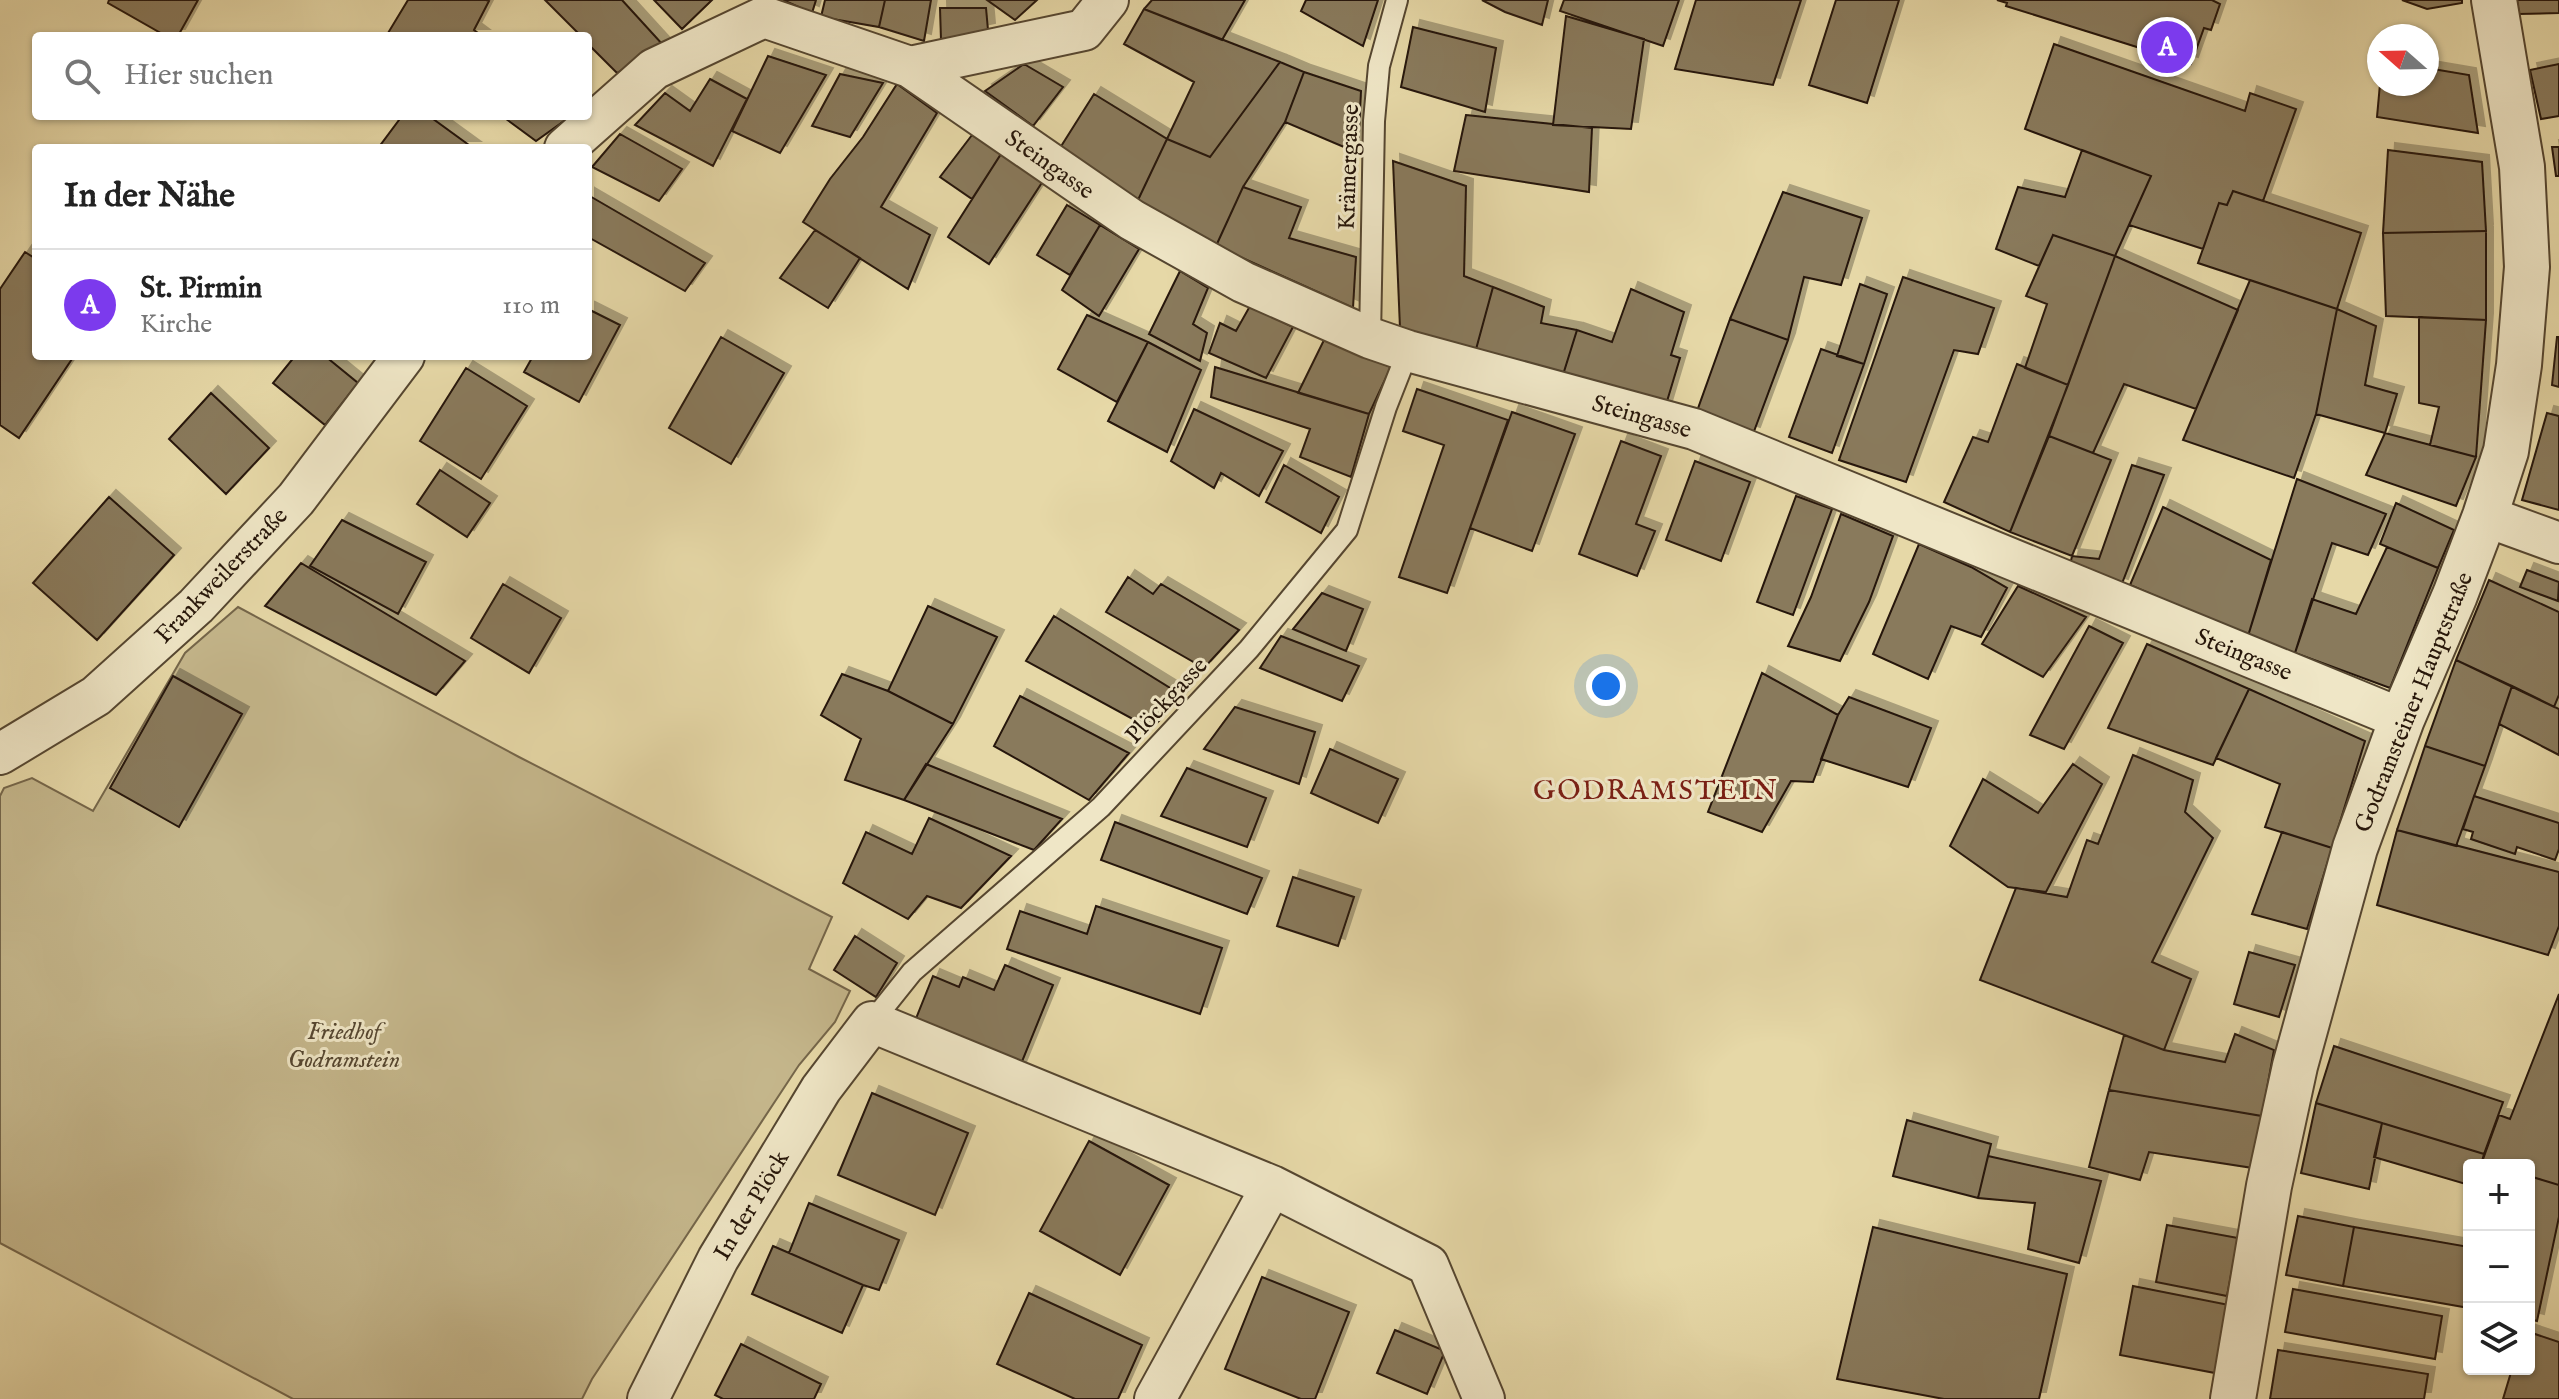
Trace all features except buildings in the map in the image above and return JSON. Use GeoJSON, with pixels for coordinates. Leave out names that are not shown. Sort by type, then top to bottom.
{"type":"FeatureCollection","features":[{"type":"Feature","properties":{"kind":"street"},"geometry":{"type":"LineString","coordinates":[[570,144],[654,69],[756,8],[910,67],[1084,30],[1108,0]]}},
{"type":"Feature","properties":{"kind":"street","name":"Godramsteiner Hauptstraße"},"geometry":{"type":"LineString","coordinates":[[2233,1399],[2269,1186],[2295,1066],[2355,848],[2402,719],[2455,595],[2506,451],[2519,365],[2527,267],[2522,167],[2494,0]]}},
{"type":"Feature","properties":{"kind":"street","name":"Steingasse"},"geometry":{"type":"LineString","coordinates":[[910,67],[1132,220],[1243,282],[1370,338],[1694,429],[2402,719]]}},
{"type":"Feature","properties":{"kind":"street","name":"Frankweilerstraße"},"geometry":{"type":"LineString","coordinates":[[0,754],[96,696],[196,606],[296,499],[401,360]]}},
{"type":"Feature","properties":{"kind":"street"},"geometry":{"type":"LineString","coordinates":[[2485,516],[2559,543]]}},
{"type":"Feature","properties":{"kind":"street"},"geometry":{"type":"LineString","coordinates":[[872,1022],[1272,1186],[1428,1265],[1484,1399]]}},
{"type":"Feature","properties":{"kind":"street","name":"In der Plöck"},"geometry":{"type":"LineString","coordinates":[[648,1399],[718,1259],[821,1089],[872,1022]]}},
{"type":"Feature","properties":{"kind":"street"},"geometry":{"type":"LineString","coordinates":[[1155,1399],[1272,1186]]}},
{"type":"Feature","properties":{"kind":"lane","name":"Krämergasse"},"geometry":{"type":"LineString","coordinates":[[1370,338],[1374,121],[1379,66],[1397,0]]}},
{"type":"Feature","properties":{"kind":"lane","name":"Plöckgasse"},"geometry":{"type":"LineString","coordinates":[[872,1022],[912,972],[1101,807],[1249,649],[1347,530],[1386,407],[1408,351]]}},
{"type":"Feature","properties":{"kind":"green space","name":"Friedhof Godramstein"},"geometry":{"type":"Polygon","coordinates":[[[238,607],[519,757],[832,917],[809,969],[850,991],[835,1022],[799,1065],[592,1379],[582,1399],[293,1399],[0,1243],[0,796],[4,788],[32,778],[93,811],[185,653],[238,607]]]}},
{"type":"Feature","properties":{"kind":"place","name":"St. Pirmin"},"geometry":{"type":"Point","coordinates":[2167,47]}},
{"type":"Feature","properties":{"kind":"district","name":"GODRAMSTEIN"},"geometry":{"type":"Point","coordinates":[1656,789]}}]}
